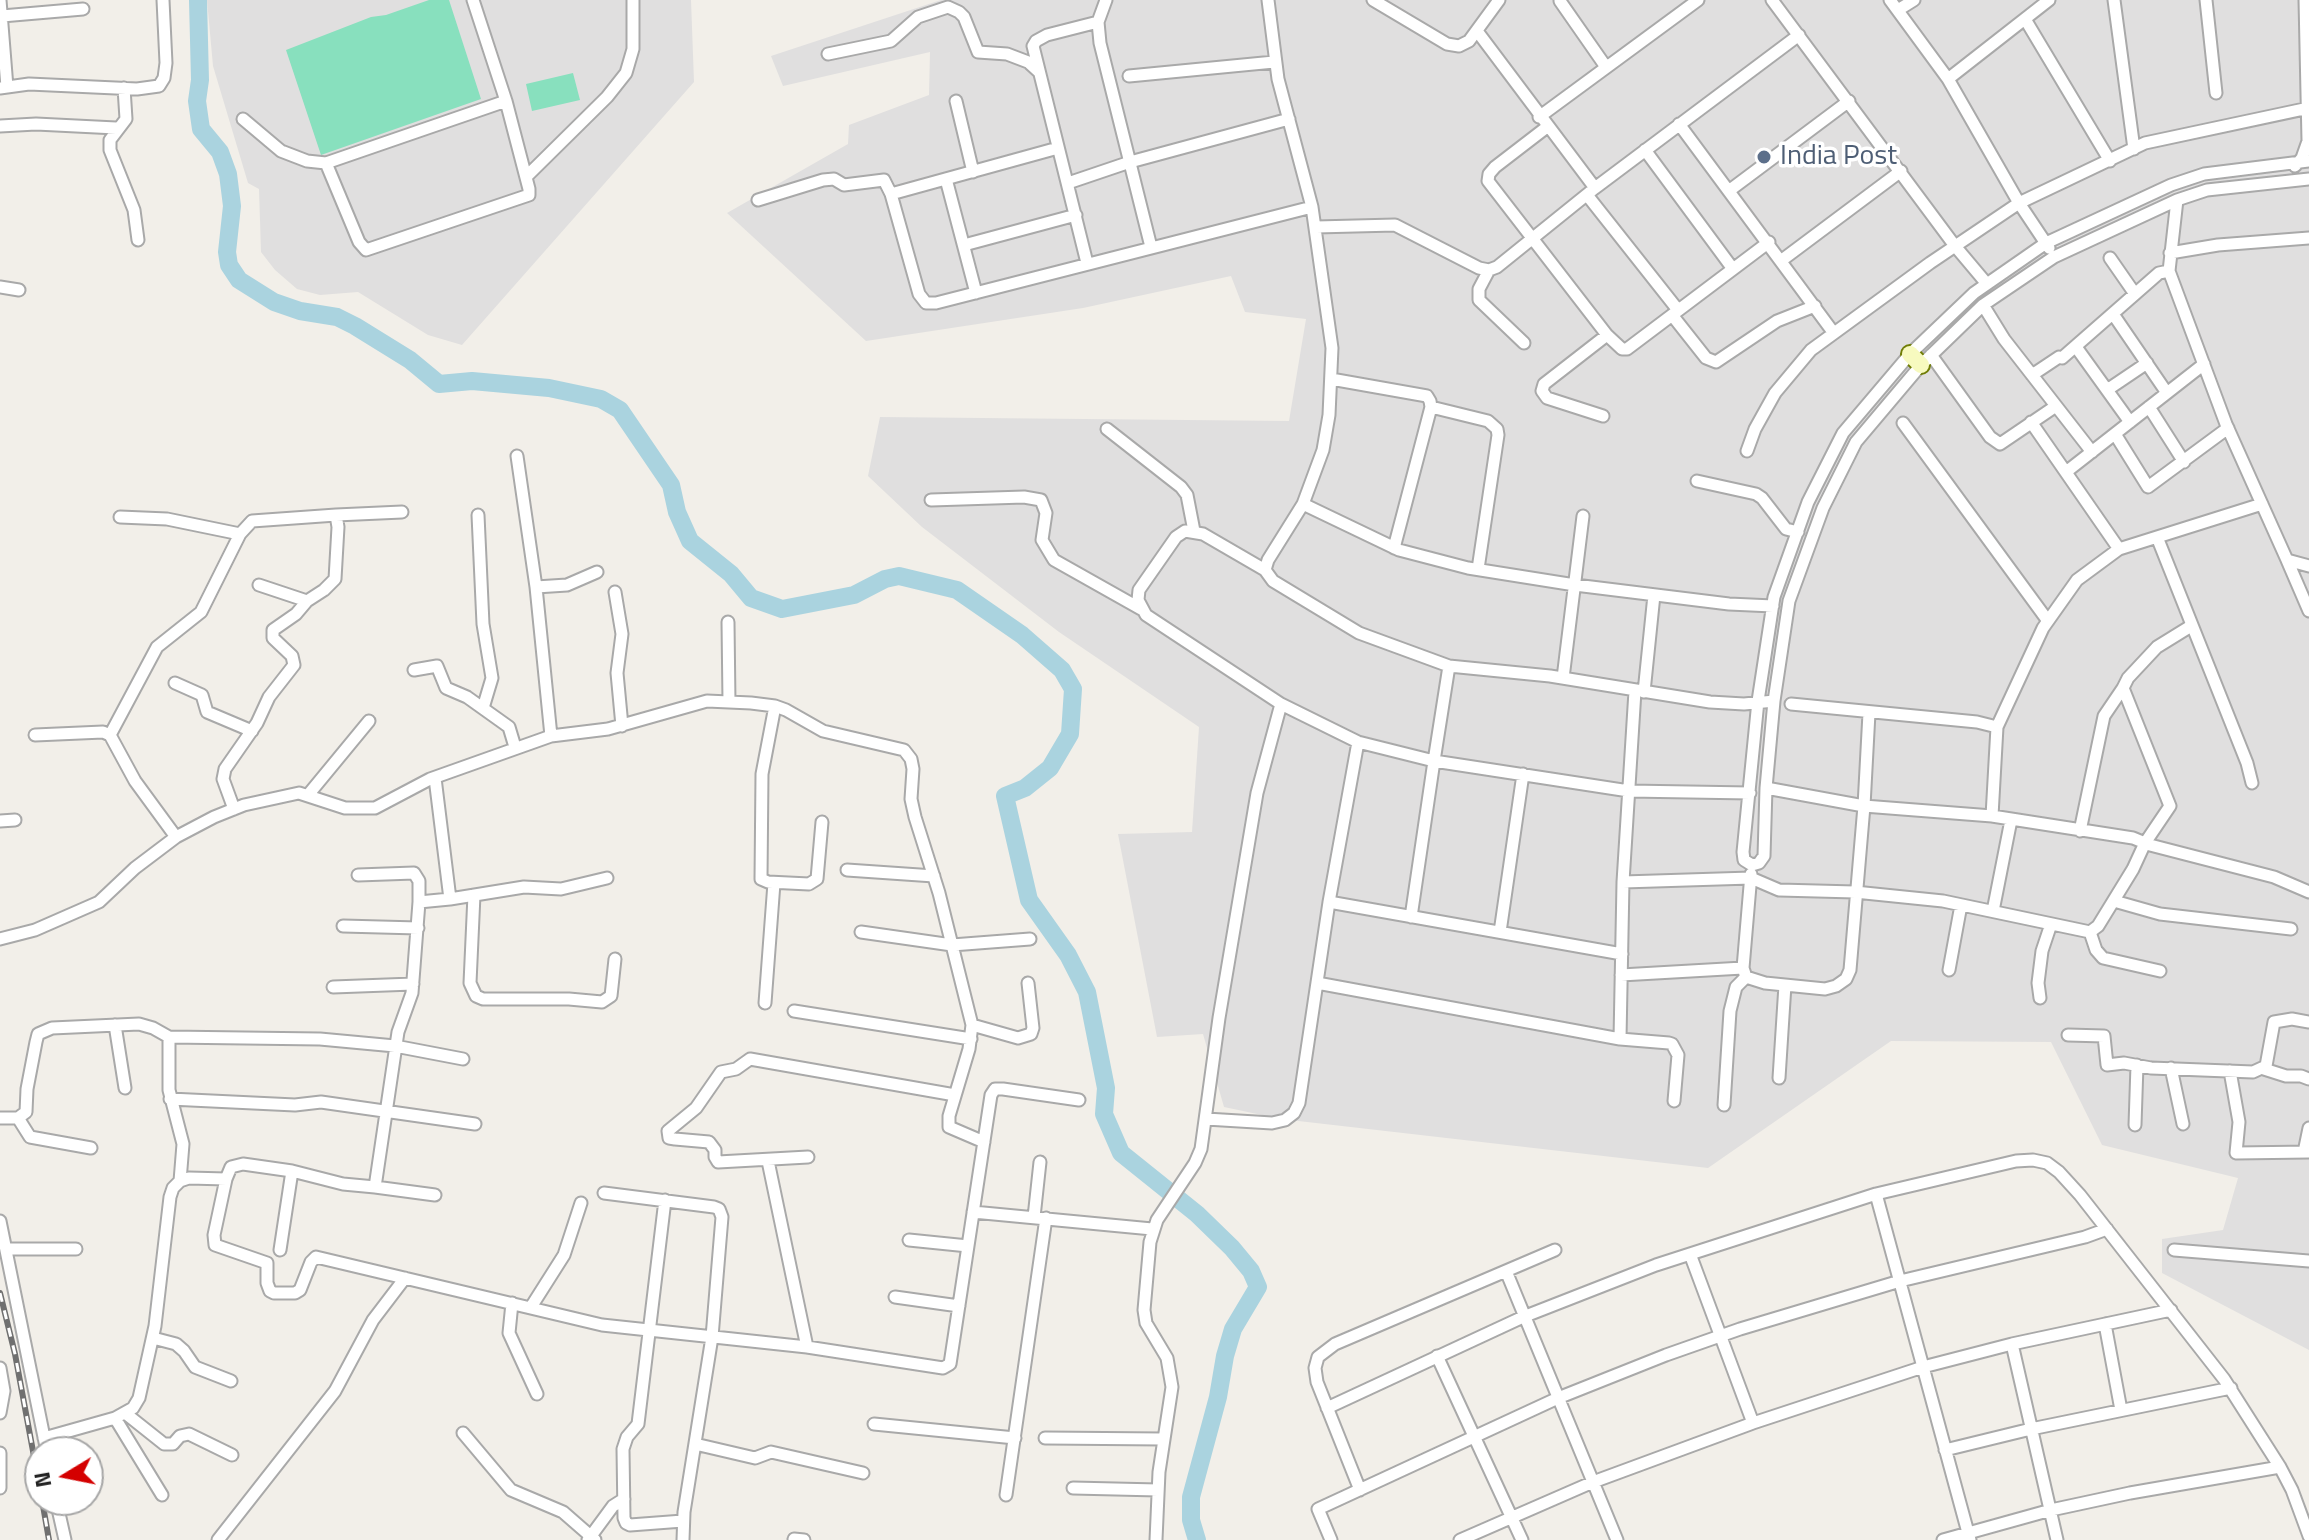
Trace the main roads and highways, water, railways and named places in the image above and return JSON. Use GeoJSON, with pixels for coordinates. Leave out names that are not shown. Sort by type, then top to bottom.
{"type":"FeatureCollection","features":[{"type":"Feature","properties":{"kind":"waterway"},"geometry":{"type":"LineString","coordinates":[[198,0],[200,80],[197,101],[201,129],[220,152],[228,174],[232,206],[227,252],[229,265],[239,280],[274,302],[300,311],[337,317],[355,326],[410,360],[439,384],[472,381],[549,388],[601,399],[620,410],[671,485],[677,512],[690,541],[731,574],[751,598],[782,609],[854,595],[885,579],[899,576],[957,590],[1022,635],[1062,670],[1073,689],[1070,734],[1050,768],[1025,788],[1005,796],[1029,900],[1068,955],[1087,992],[1106,1088],[1104,1114],[1121,1153],[1197,1214],[1232,1248],[1251,1271],[1258,1287],[1233,1329],[1191,1497],[1191,1520],[1197,1540]]}},
{"type":"Feature","properties":{"kind":"railway"},"geometry":{"type":"LineString","coordinates":[[0,1293],[30,1436]]}},
{"type":"Feature","properties":{"kind":"railway"},"geometry":{"type":"LineString","coordinates":[[45,1516],[49,1540]]}},
{"type":"Feature","properties":{"kind":"place","name":"India Post"},"geometry":{"type":"Point","coordinates":[1764,157]}}]}
